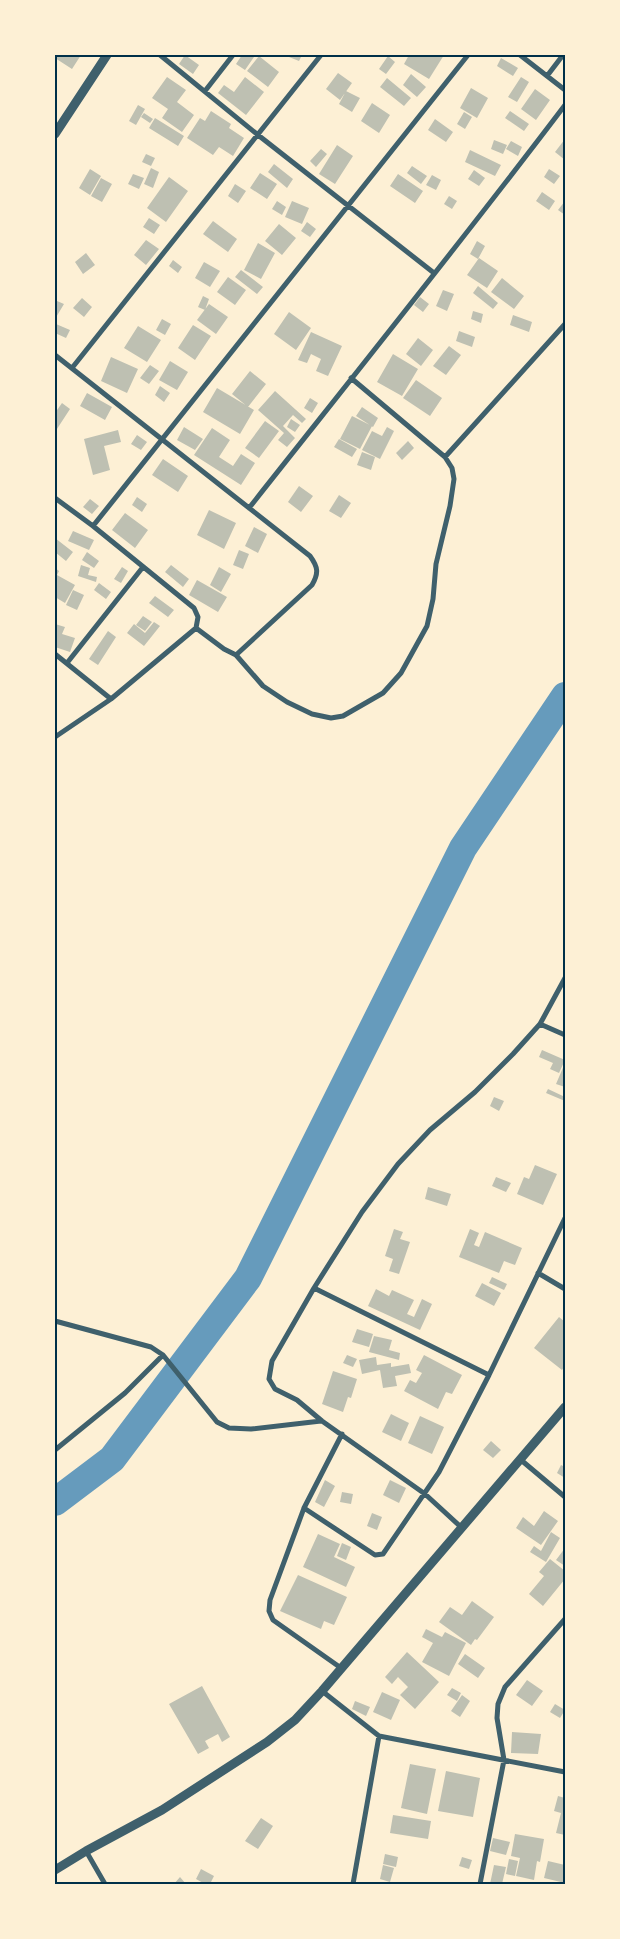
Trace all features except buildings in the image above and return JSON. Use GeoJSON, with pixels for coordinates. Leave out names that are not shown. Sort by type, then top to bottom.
{"type":"FeatureCollection","features":[{"type":"Feature","properties":{"kind":"street"},"geometry":{"type":"LineString","coordinates":[[55,134],[107,55]]}},
{"type":"Feature","properties":{"kind":"street"},"geometry":{"type":"LineString","coordinates":[[160,55],[434,273]]}},
{"type":"Feature","properties":{"kind":"street"},"geometry":{"type":"LineString","coordinates":[[205,91],[233,55]]}},
{"type":"Feature","properties":{"kind":"street"},"geometry":{"type":"LineString","coordinates":[[72,368],[321,55]]}},
{"type":"Feature","properties":{"kind":"street"},"geometry":{"type":"LineString","coordinates":[[93,526],[468,55]]}},
{"type":"Feature","properties":{"kind":"street"},"geometry":{"type":"LineString","coordinates":[[520,55],[565,90]]}},
{"type":"Feature","properties":{"kind":"street"},"geometry":{"type":"LineString","coordinates":[[547,76],[563,55]]}},
{"type":"Feature","properties":{"kind":"street"},"geometry":{"type":"LineString","coordinates":[[249,508],[434,273],[474,226],[565,105]]}},
{"type":"Feature","properties":{"kind":"street"},"geometry":{"type":"LineString","coordinates":[[445,457],[565,324]]}},
{"type":"Feature","properties":{"kind":"street"},"geometry":{"type":"LineString","coordinates":[[55,355],[310,556],[317,566],[318,575],[312,585],[236,655]]}},
{"type":"Feature","properties":{"kind":"street"},"geometry":{"type":"LineString","coordinates":[[196,628],[224,649],[236,655],[263,686],[287,702],[312,714],[331,718],[343,716],[382,693],[401,673],[427,626],[433,599],[436,564],[450,506],[454,479],[452,468],[445,457],[351,378]]}},
{"type":"Feature","properties":{"kind":"street"},"geometry":{"type":"LineString","coordinates":[[55,498],[93,526],[194,608],[198,617],[196,628],[111,699],[55,737]]}},
{"type":"Feature","properties":{"kind":"street"},"geometry":{"type":"LineString","coordinates":[[67,663],[143,567]]}},
{"type":"Feature","properties":{"kind":"street"},"geometry":{"type":"LineString","coordinates":[[55,654],[111,699]]}},
{"type":"Feature","properties":{"kind":"street"},"geometry":{"type":"LineString","coordinates":[[462,1528],[424,1494],[322,1421],[297,1400],[276,1389],[269,1379],[272,1361],[314,1288],[362,1212],[398,1164],[430,1130],[475,1092],[540,1024],[565,978]]}},
{"type":"Feature","properties":{"kind":"street"},"geometry":{"type":"LineString","coordinates":[[540,1024],[565,1035]]}},
{"type":"Feature","properties":{"kind":"street"},"geometry":{"type":"LineString","coordinates":[[304,1508],[375,1555],[380,1556],[384,1554],[439,1472],[489,1375],[565,1218]]}},
{"type":"Feature","properties":{"kind":"street"},"geometry":{"type":"LineString","coordinates":[[538,1273],[565,1289]]}},
{"type":"Feature","properties":{"kind":"street"},"geometry":{"type":"LineString","coordinates":[[314,1288],[489,1375]]}},
{"type":"Feature","properties":{"kind":"street"},"geometry":{"type":"LineString","coordinates":[[55,1321],[151,1347],[163,1355],[217,1422],[229,1428],[251,1429],[322,1421]]}},
{"type":"Feature","properties":{"kind":"street"},"geometry":{"type":"LineString","coordinates":[[55,1450],[125,1393],[163,1355]]}},
{"type":"Feature","properties":{"kind":"street"},"geometry":{"type":"LineString","coordinates":[[55,1870],[162,1810],[267,1742],[295,1720],[322,1691],[565,1407]]}},
{"type":"Feature","properties":{"kind":"street"},"geometry":{"type":"LineString","coordinates":[[341,1668],[273,1620],[269,1611],[270,1600],[304,1508],[342,1434]]}},
{"type":"Feature","properties":{"kind":"street"},"geometry":{"type":"LineString","coordinates":[[521,1460],[565,1497]]}},
{"type":"Feature","properties":{"kind":"street"},"geometry":{"type":"LineString","coordinates":[[480,1884],[504,1760],[497,1718],[498,1704],[505,1687],[565,1619]]}},
{"type":"Feature","properties":{"kind":"street"},"geometry":{"type":"LineString","coordinates":[[322,1691],[379,1736],[565,1772]]}},
{"type":"Feature","properties":{"kind":"street"},"geometry":{"type":"LineString","coordinates":[[353,1884],[379,1736]]}},
{"type":"Feature","properties":{"kind":"street"},"geometry":{"type":"LineString","coordinates":[[86,1851],[105,1884]]}},
{"type":"Feature","properties":{"kind":"waterway"},"geometry":{"type":"LineString","coordinates":[[55,1502],[112,1459],[248,1278],[463,848],[565,696]]}}]}
